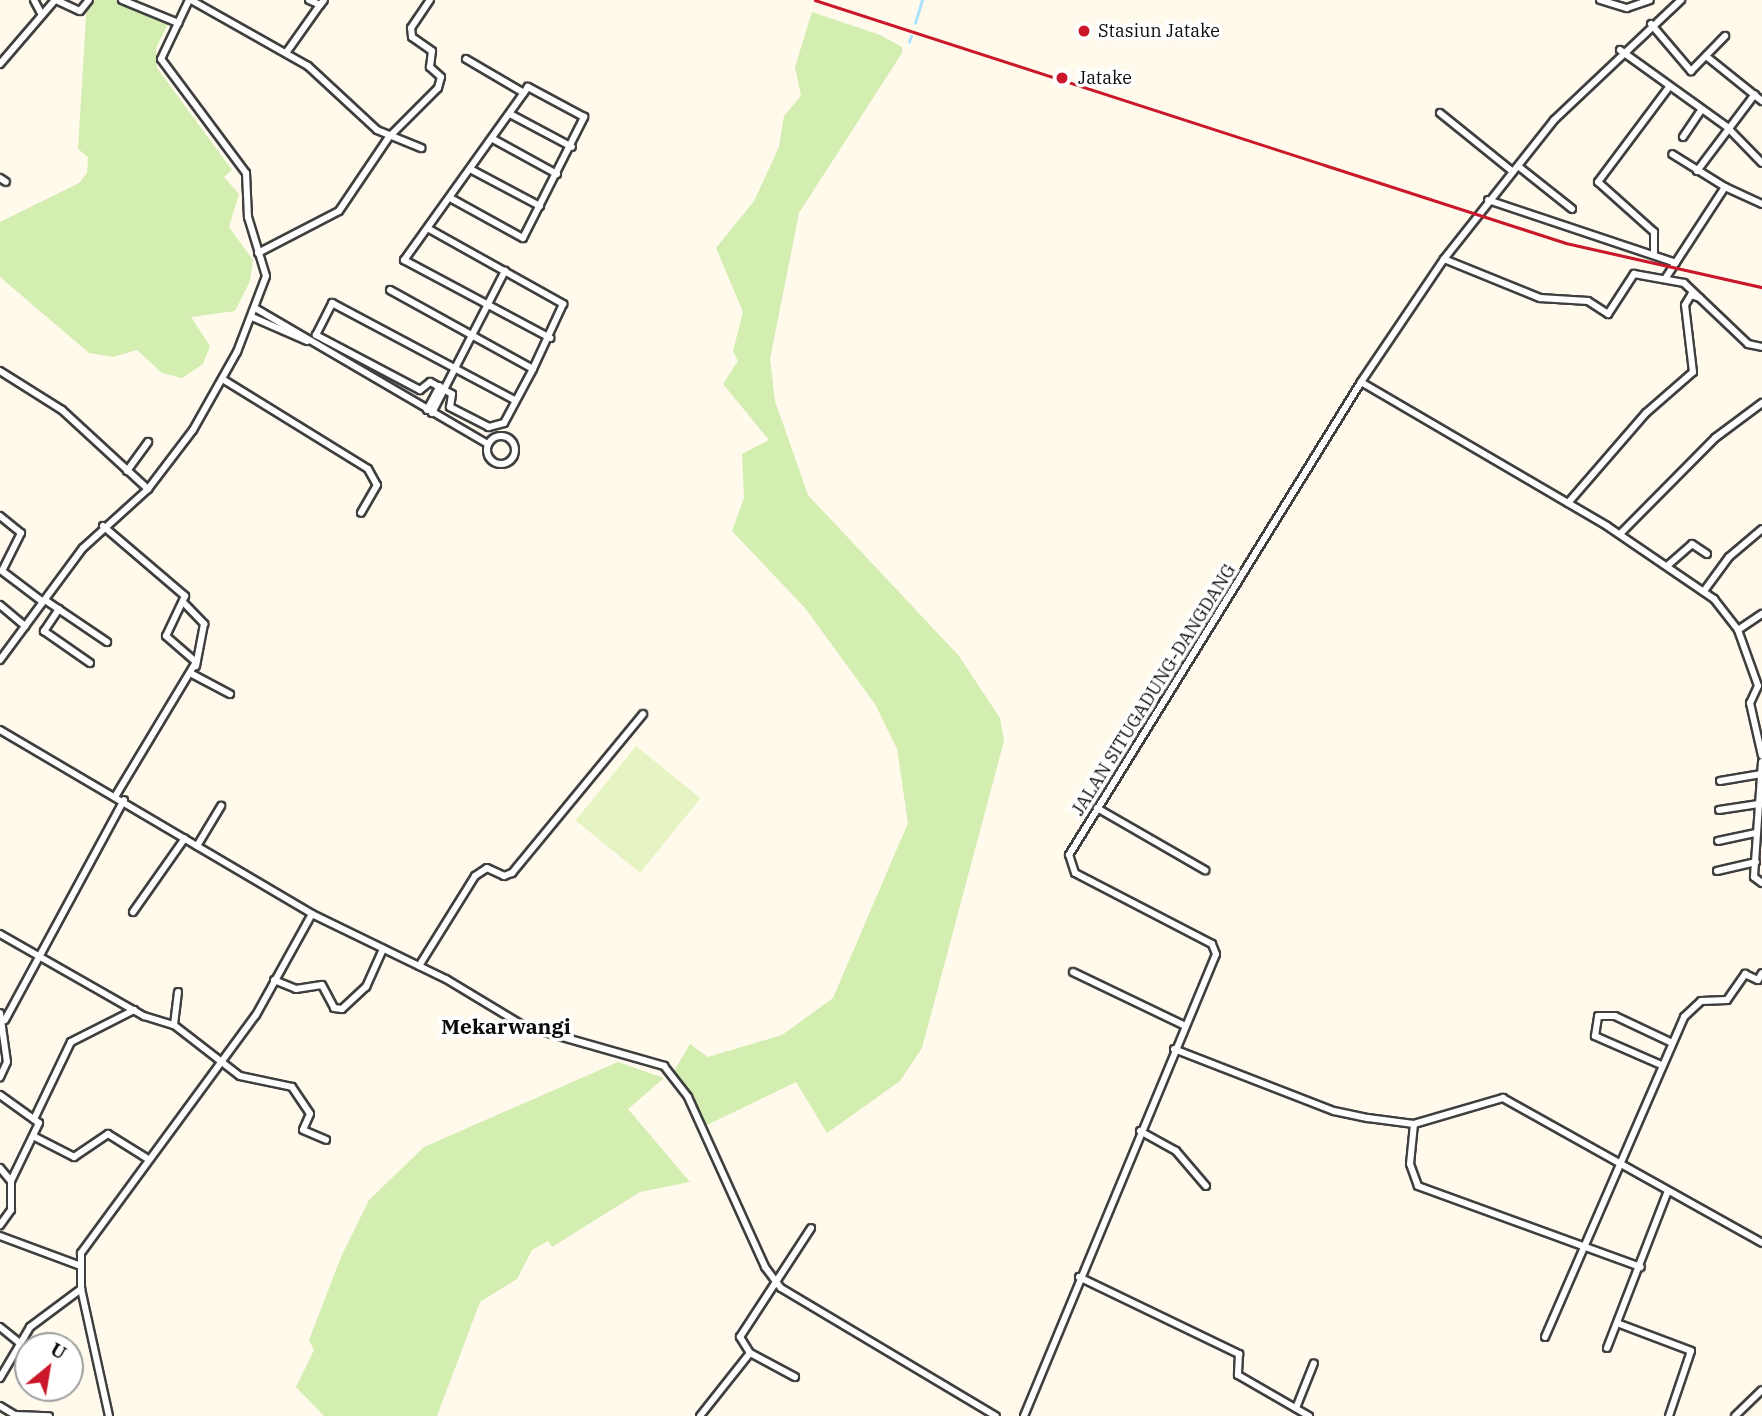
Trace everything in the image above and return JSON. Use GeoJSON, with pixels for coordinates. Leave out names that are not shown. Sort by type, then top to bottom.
{"type":"FeatureCollection","features":[{"type":"Feature","properties":{"kind":"street"},"geometry":{"type":"LineString","coordinates":[[34,0],[41,13]]}},
{"type":"Feature","properties":{"kind":"street"},"geometry":{"type":"LineString","coordinates":[[0,64],[41,13],[55,0],[80,11],[89,0]]}},
{"type":"Feature","properties":{"kind":"street"},"geometry":{"type":"LineString","coordinates":[[122,0],[178,23]]}},
{"type":"Feature","properties":{"kind":"street"},"geometry":{"type":"LineString","coordinates":[[0,660],[103,526],[148,489],[224,380],[252,317],[266,271],[258,253],[246,173],[161,59],[190,0],[286,53],[389,137],[421,148]]}},
{"type":"Feature","properties":{"kind":"street"},"geometry":{"type":"LineString","coordinates":[[286,53],[322,3],[309,0]]}},
{"type":"Feature","properties":{"kind":"street"},"geometry":{"type":"LineString","coordinates":[[258,253],[339,211],[389,137],[438,88],[441,77],[430,67],[432,51],[412,37],[411,28],[430,0]]}},
{"type":"Feature","properties":{"kind":"street"},"geometry":{"type":"LineString","coordinates":[[1600,0],[1627,8],[1650,0]]}},
{"type":"Feature","properties":{"kind":"street","name":"JALAN SITUGADUNG-DANGDANG"},"geometry":{"type":"LineString","coordinates":[[1024,1416],[1216,948],[1075,873],[1069,855],[1361,382],[1444,259],[1488,200],[1620,50],[1681,0]]}},
{"type":"Feature","properties":{"kind":"street"},"geometry":{"type":"LineString","coordinates":[[1651,24],[1691,71],[1725,36]]}},
{"type":"Feature","properties":{"kind":"street"},"geometry":{"type":"LineString","coordinates":[[1620,50],[1727,127],[1762,163]]}},
{"type":"Feature","properties":{"kind":"street"},"geometry":{"type":"LineString","coordinates":[[1706,57],[1762,101]]}},
{"type":"Feature","properties":{"kind":"street"},"geometry":{"type":"LineString","coordinates":[[466,59],[524,93]]}},
{"type":"Feature","properties":{"kind":"street"},"geometry":{"type":"LineString","coordinates":[[452,199],[523,238],[572,147],[584,117],[528,87],[452,199],[404,260],[550,338]]}},
{"type":"Feature","properties":{"kind":"street"},"geometry":{"type":"LineString","coordinates":[[1654,254],[1654,232],[1598,182],[1669,87]]}},
{"type":"Feature","properties":{"kind":"street"},"geometry":{"type":"LineString","coordinates":[[1697,171],[1727,127],[1755,94]]}},
{"type":"Feature","properties":{"kind":"street"},"geometry":{"type":"LineString","coordinates":[[1683,137],[1701,110]]}},
{"type":"Feature","properties":{"kind":"street"},"geometry":{"type":"LineString","coordinates":[[1440,113],[1572,209]]}},
{"type":"Feature","properties":{"kind":"street"},"geometry":{"type":"LineString","coordinates":[[510,114],[572,147]]}},
{"type":"Feature","properties":{"kind":"street"},"geometry":{"type":"LineString","coordinates":[[493,139],[557,174]]}},
{"type":"Feature","properties":{"kind":"street"},"geometry":{"type":"LineString","coordinates":[[1672,154],[1725,187],[1762,204]]}},
{"type":"Feature","properties":{"kind":"street"},"geometry":{"type":"LineString","coordinates":[[472,170],[540,206]]}},
{"type":"Feature","properties":{"kind":"street"},"geometry":{"type":"LineString","coordinates":[[1665,279],[1725,187]]}},
{"type":"Feature","properties":{"kind":"street"},"geometry":{"type":"LineString","coordinates":[[1488,200],[1676,262]]}},
{"type":"Feature","properties":{"kind":"street"},"geometry":{"type":"LineString","coordinates":[[429,229],[564,304],[550,338],[534,369],[504,423],[489,427],[450,407],[452,394],[442,386],[430,382],[420,390],[316,335],[332,303],[516,401]]}},
{"type":"Feature","properties":{"kind":"street"},"geometry":{"type":"LineString","coordinates":[[1444,259],[1540,298],[1588,301],[1608,313],[1634,274],[1688,285],[1748,344],[1762,347]]}},
{"type":"Feature","properties":{"kind":"street"},"geometry":{"type":"LineString","coordinates":[[429,412],[505,271]]}},
{"type":"Feature","properties":{"kind":"street"},"geometry":{"type":"LineString","coordinates":[[390,290],[534,369]]}},
{"type":"Feature","properties":{"kind":"street"},"geometry":{"type":"LineString","coordinates":[[1568,503],[1646,413],[1693,372],[1685,305],[1691,295],[1702,299]]}},
{"type":"Feature","properties":{"kind":"street"},"geometry":{"type":"LineString","coordinates":[[254,308],[488,444],[495,463],[514,456],[507,437],[488,444]]}},
{"type":"Feature","properties":{"kind":"street"},"geometry":{"type":"LineString","coordinates":[[252,317],[307,341]]}},
{"type":"Feature","properties":{"kind":"street"},"geometry":{"type":"LineString","coordinates":[[0,371],[62,410],[148,489]]}},
{"type":"Feature","properties":{"kind":"street"},"geometry":{"type":"LineString","coordinates":[[224,380],[368,469],[377,485],[361,513]]}},
{"type":"Feature","properties":{"kind":"street"},"geometry":{"type":"LineString","coordinates":[[1361,382],[1620,534],[1704,591],[1738,630],[1758,686],[1750,703],[1762,756]]}},
{"type":"Feature","properties":{"kind":"street"},"geometry":{"type":"LineString","coordinates":[[1620,534],[1716,438],[1762,403]]}},
{"type":"Feature","properties":{"kind":"street"},"geometry":{"type":"LineString","coordinates":[[127,471],[148,442]]}},
{"type":"Feature","properties":{"kind":"street"},"geometry":{"type":"LineString","coordinates":[[0,516],[21,533],[2,570],[107,642]]}},
{"type":"Feature","properties":{"kind":"street"},"geometry":{"type":"LineString","coordinates":[[103,526],[183,594],[185,604],[204,624],[194,671],[116,795]]}},
{"type":"Feature","properties":{"kind":"street"},"geometry":{"type":"LineString","coordinates":[[1704,591],[1729,557],[1762,529]]}},
{"type":"Feature","properties":{"kind":"street"},"geometry":{"type":"LineString","coordinates":[[1667,566],[1692,544],[1707,554]]}},
{"type":"Feature","properties":{"kind":"street"},"geometry":{"type":"LineString","coordinates":[[185,604],[166,636],[193,658],[194,671]]}},
{"type":"Feature","properties":{"kind":"street"},"geometry":{"type":"LineString","coordinates":[[0,605],[25,626]]}},
{"type":"Feature","properties":{"kind":"street"},"geometry":{"type":"LineString","coordinates":[[59,609],[44,631],[90,663]]}},
{"type":"Feature","properties":{"kind":"street"},"geometry":{"type":"LineString","coordinates":[[1738,630],[1762,614]]}},
{"type":"Feature","properties":{"kind":"street"},"geometry":{"type":"LineString","coordinates":[[194,671],[230,694]]}},
{"type":"Feature","properties":{"kind":"street"},"geometry":{"type":"LineString","coordinates":[[419,966],[475,876],[487,869],[512,873],[643,713]]}},
{"type":"Feature","properties":{"kind":"street"},"geometry":{"type":"LineString","coordinates":[[0,730],[116,795],[312,914],[419,966],[524,1027],[632,1054],[671,1072],[713,1143],[774,1281],[996,1416]]}},
{"type":"Feature","properties":{"kind":"street"},"geometry":{"type":"LineString","coordinates":[[1762,762],[1757,834],[1759,842],[1754,879],[1762,883]]}},
{"type":"Feature","properties":{"kind":"street"},"geometry":{"type":"LineString","coordinates":[[1720,781],[1761,775]]}},
{"type":"Feature","properties":{"kind":"street"},"geometry":{"type":"LineString","coordinates":[[0,1077],[7,1062],[5,1020],[124,800]]}},
{"type":"Feature","properties":{"kind":"street"},"geometry":{"type":"LineString","coordinates":[[197,846],[221,806]]}},
{"type":"Feature","properties":{"kind":"street"},"geometry":{"type":"LineString","coordinates":[[1718,810],[1760,806]]}},
{"type":"Feature","properties":{"kind":"street"},"geometry":{"type":"LineString","coordinates":[[1097,808],[1205,870]]}},
{"type":"Feature","properties":{"kind":"street"},"geometry":{"type":"LineString","coordinates":[[1718,841],[1757,834]]}},
{"type":"Feature","properties":{"kind":"street"},"geometry":{"type":"LineString","coordinates":[[133,912],[185,838]]}},
{"type":"Feature","properties":{"kind":"street"},"geometry":{"type":"LineString","coordinates":[[1717,871],[1756,862]]}},
{"type":"Feature","properties":{"kind":"street"},"geometry":{"type":"LineString","coordinates":[[108,1416],[78,1265],[148,1158],[274,980],[312,914]]}},
{"type":"Feature","properties":{"kind":"street"},"geometry":{"type":"LineString","coordinates":[[0,934],[134,1010],[174,1025],[243,1077],[292,1087],[310,1112],[303,1130],[326,1140]]}},
{"type":"Feature","properties":{"kind":"street"},"geometry":{"type":"LineString","coordinates":[[274,980],[296,989],[322,985],[333,1007],[342,1009],[366,987],[383,949]]}},
{"type":"Feature","properties":{"kind":"street"},"geometry":{"type":"LineString","coordinates":[[1073,972],[1185,1026]]}},
{"type":"Feature","properties":{"kind":"street"},"geometry":{"type":"LineString","coordinates":[[1545,1337],[1585,1241],[1622,1165],[1659,1064],[1671,1042],[1694,1005],[1727,1000],[1745,974],[1758,980],[1762,973]]}},
{"type":"Feature","properties":{"kind":"street"},"geometry":{"type":"LineString","coordinates":[[174,1025],[178,992]]}},
{"type":"Feature","properties":{"kind":"street"},"geometry":{"type":"LineString","coordinates":[[0,1225],[11,1210],[11,1181],[34,1137],[35,1118],[71,1042],[134,1010]]}},
{"type":"Feature","properties":{"kind":"street"},"geometry":{"type":"LineString","coordinates":[[0,1013],[5,1020]]}},
{"type":"Feature","properties":{"kind":"street"},"geometry":{"type":"LineString","coordinates":[[1659,1064],[1595,1037],[1598,1016],[1615,1016],[1671,1042]]}},
{"type":"Feature","properties":{"kind":"street"},"geometry":{"type":"LineString","coordinates":[[1174,1049],[1334,1111],[1414,1124],[1462,1115],[1503,1098],[1762,1243]]}},
{"type":"Feature","properties":{"kind":"street"},"geometry":{"type":"LineString","coordinates":[[0,1096],[35,1118]]}},
{"type":"Feature","properties":{"kind":"street"},"geometry":{"type":"LineString","coordinates":[[1414,1124],[1410,1164],[1418,1186],[1585,1241],[1641,1267]]}},
{"type":"Feature","properties":{"kind":"street"},"geometry":{"type":"LineString","coordinates":[[1140,1131],[1176,1151],[1206,1186]]}},
{"type":"Feature","properties":{"kind":"street"},"geometry":{"type":"LineString","coordinates":[[34,1137],[75,1157],[112,1135],[148,1158]]}},
{"type":"Feature","properties":{"kind":"street"},"geometry":{"type":"LineString","coordinates":[[0,1168],[11,1181]]}},
{"type":"Feature","properties":{"kind":"street"},"geometry":{"type":"LineString","coordinates":[[1607,1348],[1641,1267],[1668,1191]]}},
{"type":"Feature","properties":{"kind":"street"},"geometry":{"type":"LineString","coordinates":[[795,1377],[750,1353],[741,1334],[811,1228]]}},
{"type":"Feature","properties":{"kind":"street"},"geometry":{"type":"LineString","coordinates":[[0,1236],[78,1265]]}},
{"type":"Feature","properties":{"kind":"street"},"geometry":{"type":"LineString","coordinates":[[1079,1277],[1239,1354],[1238,1375],[1309,1416]]}},
{"type":"Feature","properties":{"kind":"street"},"geometry":{"type":"LineString","coordinates":[[27,1332],[81,1289]]}},
{"type":"Feature","properties":{"kind":"street"},"geometry":{"type":"LineString","coordinates":[[1617,1324],[1690,1351],[1669,1416]]}},
{"type":"Feature","properties":{"kind":"street"},"geometry":{"type":"LineString","coordinates":[[0,1327],[14,1338]]}},
{"type":"Feature","properties":{"kind":"street"},"geometry":{"type":"LineString","coordinates":[[700,1416],[750,1353]]}},
{"type":"Feature","properties":{"kind":"street"},"geometry":{"type":"LineString","coordinates":[[0,1378],[14,1354]]}},
{"type":"Feature","properties":{"kind":"street"},"geometry":{"type":"LineString","coordinates":[[1296,1408],[1314,1363]]}},
{"type":"Feature","properties":{"kind":"street"},"geometry":{"type":"LineString","coordinates":[[1735,1416],[1762,1390]]}},
{"type":"Feature","properties":{"kind":"street"},"geometry":{"type":"LineString","coordinates":[[0,1406],[17,1415],[48,1416]]}},
{"type":"Feature","properties":{"kind":"green space"},"geometry":{"type":"Polygon","coordinates":[[[87,0],[118,0],[168,24],[156,48],[157,68],[232,170],[224,177],[239,194],[229,227],[253,260],[250,281],[235,311],[191,317],[210,346],[203,364],[182,378],[162,373],[137,350],[113,357],[89,353],[0,277],[0,222],[79,183],[87,173],[88,157],[78,149],[87,0]]]}},
{"type":"Feature","properties":{"kind":"green space"},"geometry":{"type":"Polygon","coordinates":[[[812,12],[880,35],[902,47],[902,53],[799,213],[770,359],[775,401],[808,495],[959,656],[1000,718],[1004,741],[922,1048],[900,1081],[827,1133],[796,1082],[707,1125],[674,1071],[690,1044],[708,1057],[782,1035],[833,998],[908,823],[897,749],[875,704],[805,608],[732,531],[744,498],[742,454],[769,440],[723,384],[738,361],[733,351],[743,312],[716,248],[754,201],[779,147],[784,116],[801,96],[795,67],[812,12]]]}},
{"type":"Feature","properties":{"kind":"green space"},"geometry":{"type":"Polygon","coordinates":[[[636,746],[701,798],[640,873],[576,821],[636,746]]]}},
{"type":"Feature","properties":{"kind":"green space"},"geometry":{"type":"Polygon","coordinates":[[[618,1062],[664,1078],[628,1109],[690,1182],[640,1192],[552,1247],[548,1241],[532,1250],[517,1279],[480,1302],[437,1416],[324,1416],[296,1387],[314,1350],[309,1340],[341,1257],[369,1200],[424,1147],[618,1062]]]}},
{"type":"Feature","properties":{"kind":"waterway"},"geometry":{"type":"LineString","coordinates":[[915,23],[922,0]]}},
{"type":"Feature","properties":{"kind":"waterway"},"geometry":{"type":"LineString","coordinates":[[909,42],[911,36]]}},
{"type":"Feature","properties":{"kind":"railway"},"geometry":{"type":"LineString","coordinates":[[815,0],[1566,243],[1762,287]]}},
{"type":"Feature","properties":{"kind":"place","name":"Stasiun Jatake"},"geometry":{"type":"Point","coordinates":[1084,31]}},
{"type":"Feature","properties":{"kind":"place","name":"Jatake"},"geometry":{"type":"Point","coordinates":[1062,78]}},
{"type":"Feature","properties":{"kind":"district","name":"Mekarwangi"},"geometry":{"type":"Point","coordinates":[506,1026]}}]}
